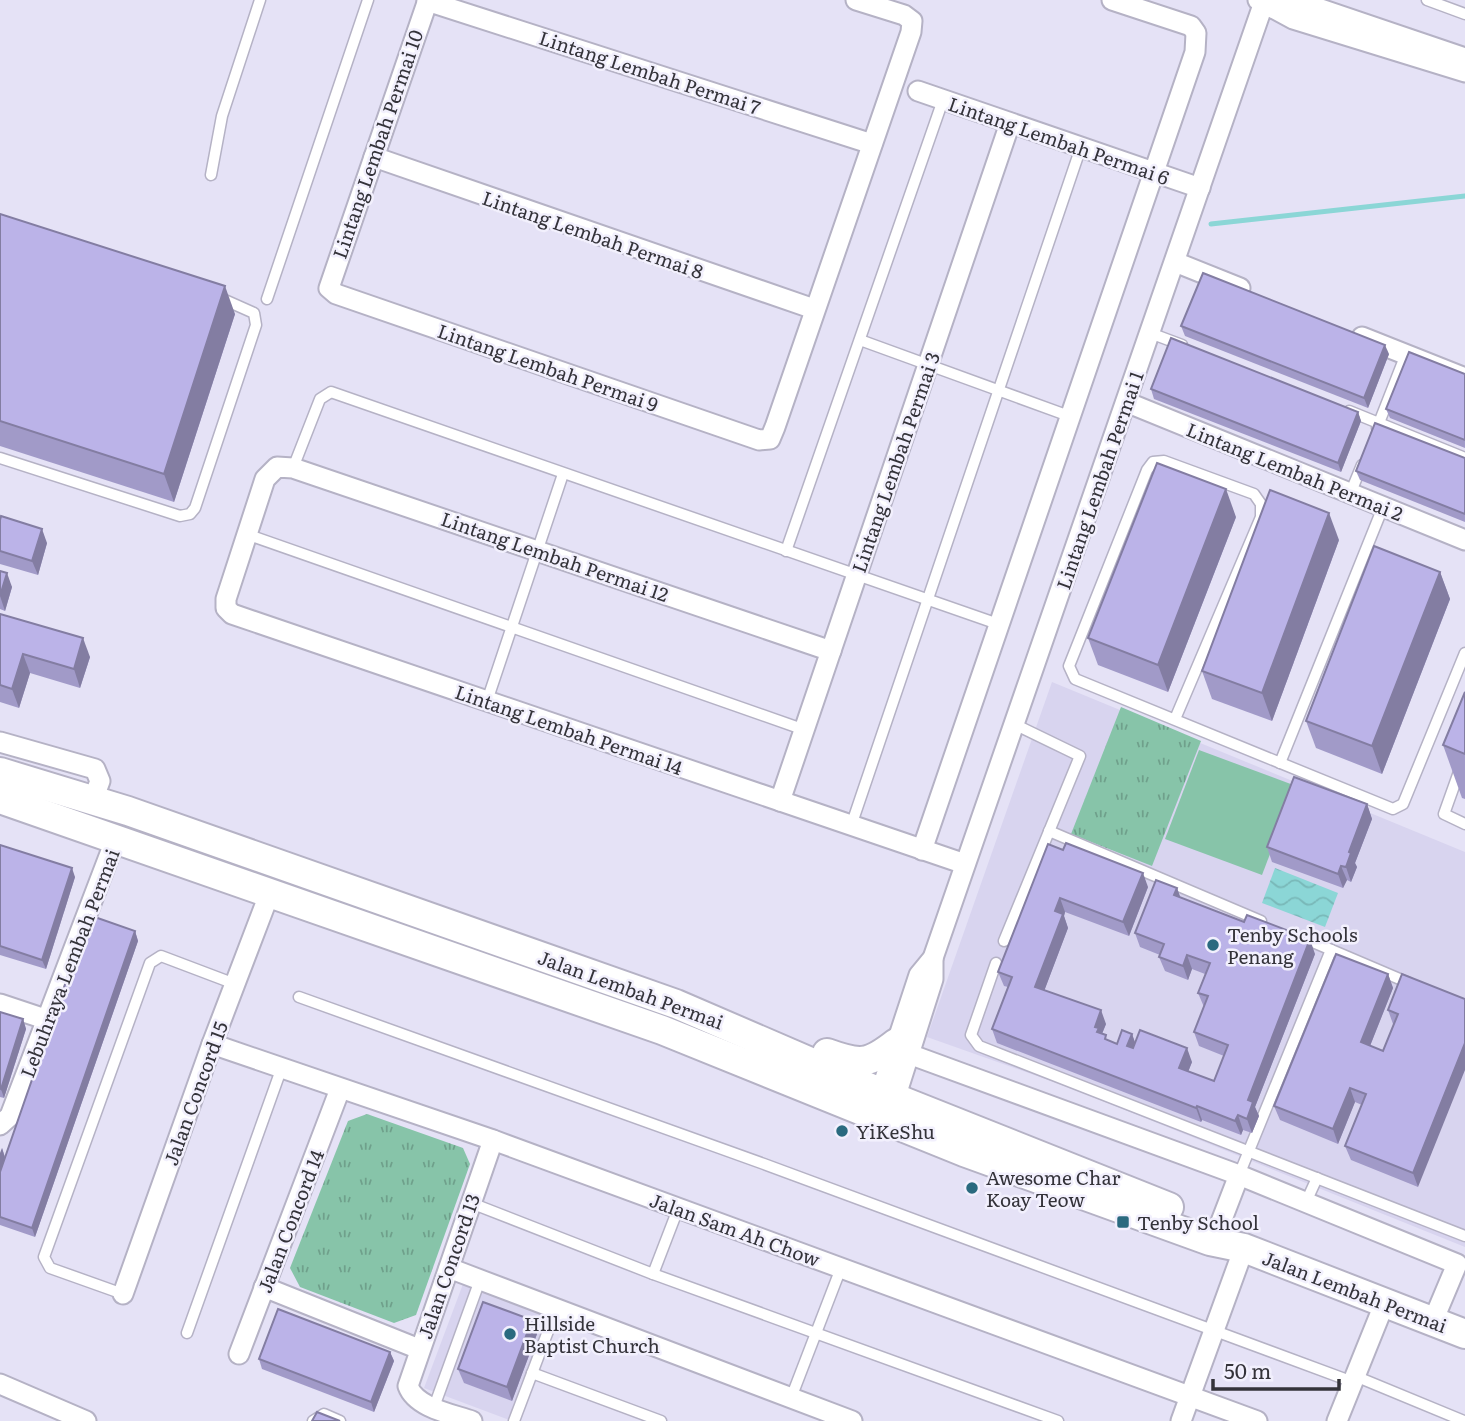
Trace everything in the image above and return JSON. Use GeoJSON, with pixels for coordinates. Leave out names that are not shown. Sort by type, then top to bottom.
{"type":"FeatureCollection","features":[{"type":"Feature","properties":{"kind":"main road","name":"Jalan Lembah Permai"},"geometry":{"type":"LineString","coordinates":[[0,772],[93,800],[727,1023],[884,1107],[1210,1241],[1244,1248],[1465,1334]]}},
{"type":"Feature","properties":{"kind":"main road","name":"Jalan Lembah Permai"},"geometry":{"type":"LineString","coordinates":[[0,799],[884,1107],[1219,1227],[1244,1248]]}},
{"type":"Feature","properties":{"kind":"main road"},"geometry":{"type":"LineString","coordinates":[[727,1023],[860,1062],[903,1049]]}},
{"type":"Feature","properties":{"kind":"street"},"geometry":{"type":"LineString","coordinates":[[814,309],[873,144],[912,21],[904,15],[856,0]]}},
{"type":"Feature","properties":{"kind":"street"},"geometry":{"type":"LineString","coordinates":[[922,850],[1195,52],[1196,33],[1191,26],[1112,0]]}},
{"type":"Feature","properties":{"kind":"street","name":"Lintang Lembah Permai 7"},"geometry":{"type":"LineString","coordinates":[[428,1],[873,144]]}},
{"type":"Feature","properties":{"kind":"street","name":"Lintang Lembah Permai 10"},"geometry":{"type":"LineString","coordinates":[[329,288],[428,1]]}},
{"type":"Feature","properties":{"kind":"street"},"geometry":{"type":"LineString","coordinates":[[1262,1],[1297,1],[1465,58]]}},
{"type":"Feature","properties":{"kind":"street"},"geometry":{"type":"LineString","coordinates":[[1262,1],[1293,19],[1465,72]]}},
{"type":"Feature","properties":{"kind":"street","name":"Lintang Lembah Permai 1"},"geometry":{"type":"LineString","coordinates":[[884,1107],[903,1049],[919,975],[933,958],[1175,262],[1262,1]]}},
{"type":"Feature","properties":{"kind":"street","name":"Lintang Lembah Permai 6"},"geometry":{"type":"LineString","coordinates":[[918,91],[1200,188]]}},
{"type":"Feature","properties":{"kind":"street","name":"Lintang Lembah Permai 3"},"geometry":{"type":"LineString","coordinates":[[780,802],[1010,123]]}},
{"type":"Feature","properties":{"kind":"street","name":"Lintang Lembah Permai 8"},"geometry":{"type":"LineString","coordinates":[[374,157],[814,309]]}},
{"type":"Feature","properties":{"kind":"street"},"geometry":{"type":"LineString","coordinates":[[1175,262],[1252,293]]}},
{"type":"Feature","properties":{"kind":"street","name":"Lintang Lembah Permai 9"},"geometry":{"type":"LineString","coordinates":[[329,288],[336,294],[759,440],[770,439],[814,309]]}},
{"type":"Feature","properties":{"kind":"street"},"geometry":{"type":"LineString","coordinates":[[1342,329],[1465,378]]}},
{"type":"Feature","properties":{"kind":"street","name":"Lintang Lembah Permai 2"},"geometry":{"type":"LineString","coordinates":[[1126,402],[1465,540]]}},
{"type":"Feature","properties":{"kind":"street"},"geometry":{"type":"LineString","coordinates":[[246,534],[265,479],[285,468]]}},
{"type":"Feature","properties":{"kind":"street","name":"Lintang Lembah Permai 12"},"geometry":{"type":"LineString","coordinates":[[285,468],[538,550],[831,651]]}},
{"type":"Feature","properties":{"kind":"street","name":"Lintang Lembah Permai 14"},"geometry":{"type":"LineString","coordinates":[[246,534],[226,599],[226,608],[232,614],[965,864]]}},
{"type":"Feature","properties":{"kind":"street"},"geometry":{"type":"LineString","coordinates":[[0,742],[95,769],[100,781],[93,800]]}},
{"type":"Feature","properties":{"kind":"street","name":"Lebuhraya Lembah Permai"},"geometry":{"type":"LineString","coordinates":[[1,1125],[10,1116],[117,838]]}},
{"type":"Feature","properties":{"kind":"street","name":"Jalan Concord 15"},"geometry":{"type":"LineString","coordinates":[[123,1294],[212,1044],[270,892]]}},
{"type":"Feature","properties":{"kind":"street"},"geometry":{"type":"LineString","coordinates":[[0,1004],[48,1020]]}},
{"type":"Feature","properties":{"kind":"street","name":"Jalan Sam Ah Chow"},"geometry":{"type":"LineString","coordinates":[[212,1044],[493,1140],[1257,1421]]}},
{"type":"Feature","properties":{"kind":"street"},"geometry":{"type":"LineString","coordinates":[[903,1049],[1239,1175],[1457,1264],[1433,1321]]}},
{"type":"Feature","properties":{"kind":"street","name":"Jalan Concord 14"},"geometry":{"type":"LineString","coordinates":[[239,1354],[340,1088]]}},
{"type":"Feature","properties":{"kind":"street","name":"Jalan Concord 13"},"geometry":{"type":"LineString","coordinates":[[434,1407],[411,1393],[409,1378],[493,1140]]}},
{"type":"Feature","properties":{"kind":"street"},"geometry":{"type":"LineString","coordinates":[[1219,1227],[1239,1175]]}},
{"type":"Feature","properties":{"kind":"street"},"geometry":{"type":"LineString","coordinates":[[1181,1421],[1244,1248]]}},
{"type":"Feature","properties":{"kind":"street"},"geometry":{"type":"LineString","coordinates":[[449,1268],[852,1421]]}},
{"type":"Feature","properties":{"kind":"street"},"geometry":{"type":"LineString","coordinates":[[264,1287],[419,1349]]}},
{"type":"Feature","properties":{"kind":"street"},"geometry":{"type":"LineString","coordinates":[[1337,1421],[1385,1302]]}},
{"type":"Feature","properties":{"kind":"street"},"geometry":{"type":"LineString","coordinates":[[0,1384],[86,1421]]}},
{"type":"Feature","properties":{"kind":"street"},"geometry":{"type":"LineString","coordinates":[[434,1407],[472,1421]]}},
{"type":"Feature","properties":{"kind":"lane"},"geometry":{"type":"LineString","coordinates":[[211,175],[222,116],[260,0]]}},
{"type":"Feature","properties":{"kind":"lane"},"geometry":{"type":"LineString","coordinates":[[267,299],[368,0]]}},
{"type":"Feature","properties":{"kind":"lane"},"geometry":{"type":"LineString","coordinates":[[1427,0],[1465,13]]}},
{"type":"Feature","properties":{"kind":"lane"},"geometry":{"type":"LineString","coordinates":[[786,551],[943,100]]}},
{"type":"Feature","properties":{"kind":"lane"},"geometry":{"type":"LineString","coordinates":[[851,826],[930,600],[997,391],[1081,147]]}},
{"type":"Feature","properties":{"kind":"lane"},"geometry":{"type":"LineString","coordinates":[[0,458],[180,516],[190,514],[195,508],[256,325],[254,313],[241,304],[203,292]]}},
{"type":"Feature","properties":{"kind":"lane"},"geometry":{"type":"LineString","coordinates":[[1150,332],[1188,348]]}},
{"type":"Feature","properties":{"kind":"lane"},"geometry":{"type":"LineString","coordinates":[[860,340],[1069,416]]}},
{"type":"Feature","properties":{"kind":"lane"},"geometry":{"type":"LineString","coordinates":[[1374,435],[1406,355]]}},
{"type":"Feature","properties":{"kind":"lane"},"geometry":{"type":"LineString","coordinates":[[285,468],[320,399],[331,393],[998,624]]}},
{"type":"Feature","properties":{"kind":"lane"},"geometry":{"type":"LineString","coordinates":[[1340,408],[1465,458]]}},
{"type":"Feature","properties":{"kind":"lane"},"geometry":{"type":"LineString","coordinates":[[1350,494],[1364,458]]}},
{"type":"Feature","properties":{"kind":"lane"},"geometry":{"type":"LineString","coordinates":[[1175,719],[1261,517],[1261,504],[1254,494],[1164,461],[1153,463],[1147,470],[1069,666],[1074,678],[1393,809],[1399,808],[1460,682],[1465,653]]}},
{"type":"Feature","properties":{"kind":"lane"},"geometry":{"type":"LineString","coordinates":[[487,701],[563,474]]}},
{"type":"Feature","properties":{"kind":"lane"},"geometry":{"type":"LineString","coordinates":[[1280,763],[1382,507]]}},
{"type":"Feature","properties":{"kind":"lane"},"geometry":{"type":"LineString","coordinates":[[246,534],[805,730]]}},
{"type":"Feature","properties":{"kind":"lane"},"geometry":{"type":"LineString","coordinates":[[1004,941],[1080,756],[1014,724]]}},
{"type":"Feature","properties":{"kind":"lane"},"geometry":{"type":"LineString","coordinates":[[1465,755],[1444,814],[1447,818],[1465,824]]}},
{"type":"Feature","properties":{"kind":"lane"},"geometry":{"type":"LineString","coordinates":[[1049,831],[1267,923]]}},
{"type":"Feature","properties":{"kind":"lane"},"geometry":{"type":"LineString","coordinates":[[1293,934],[1416,986]]}},
{"type":"Feature","properties":{"kind":"lane"},"geometry":{"type":"LineString","coordinates":[[1239,1175],[1331,950]]}},
{"type":"Feature","properties":{"kind":"lane"},"geometry":{"type":"LineString","coordinates":[[123,1294],[50,1268],[44,1257],[150,963],[161,956],[235,985]]}},
{"type":"Feature","properties":{"kind":"lane"},"geometry":{"type":"LineString","coordinates":[[996,963],[973,1024],[971,1035],[979,1046],[1465,1236]]}},
{"type":"Feature","properties":{"kind":"lane"},"geometry":{"type":"LineString","coordinates":[[299,998],[777,1169],[1213,1332],[1354,1379],[1464,1421]]}},
{"type":"Feature","properties":{"kind":"lane"},"geometry":{"type":"LineString","coordinates":[[187,1333],[282,1067]]}},
{"type":"Feature","properties":{"kind":"lane"},"geometry":{"type":"LineString","coordinates":[[1306,1202],[1317,1178]]}},
{"type":"Feature","properties":{"kind":"lane"},"geometry":{"type":"LineString","coordinates":[[470,1203],[653,1274],[817,1331],[1058,1421]]}},
{"type":"Feature","properties":{"kind":"lane"},"geometry":{"type":"LineString","coordinates":[[653,1274],[678,1209]]}},
{"type":"Feature","properties":{"kind":"lane"},"geometry":{"type":"LineString","coordinates":[[791,1399],[841,1268]]}},
{"type":"Feature","properties":{"kind":"lane"},"geometry":{"type":"LineString","coordinates":[[434,1407],[480,1280]]}},
{"type":"Feature","properties":{"kind":"lane"},"geometry":{"type":"LineString","coordinates":[[514,1421],[556,1310]]}},
{"type":"Feature","properties":{"kind":"lane"},"geometry":{"type":"LineString","coordinates":[[532,1373],[661,1421]]}},
{"type":"Feature","properties":{"kind":"lane"},"geometry":{"type":"LineString","coordinates":[[313,1421],[324,1414],[340,1421]]}},
{"type":"Feature","properties":{"kind":"shaded area","name":"Tenby Schools Penang"},"geometry":{"type":"Polygon","coordinates":[[[1052,682],[1465,852],[1465,1247],[1068,1087],[927,1037],[1052,682]]]}},
{"type":"Feature","properties":{"kind":"shaded area"},"geometry":{"type":"Polygon","coordinates":[[[463,1284],[557,1319],[512,1421],[424,1388],[463,1284]]]}},
{"type":"Feature","properties":{"kind":"green space"},"geometry":{"type":"Polygon","coordinates":[[[1121,707],[1201,741],[1152,866],[1071,834],[1121,707]]]}},
{"type":"Feature","properties":{"kind":"green space"},"geometry":{"type":"Polygon","coordinates":[[[1199,750],[1296,786],[1262,875],[1165,839],[1199,750]]]}},
{"type":"Feature","properties":{"kind":"green space"},"geometry":{"type":"Polygon","coordinates":[[[367,1114],[463,1148],[470,1164],[416,1315],[394,1323],[300,1287],[290,1268],[348,1121],[367,1114]]]}},
{"type":"Feature","properties":{"kind":"water"},"geometry":{"type":"Polygon","coordinates":[[[1275,868],[1338,893],[1325,927],[1262,903],[1275,868]]]}},
{"type":"Feature","properties":{"kind":"building"},"geometry":{"type":"Polygon","coordinates":[[[0,214],[225,286],[164,474],[0,421],[0,214]]]}},
{"type":"Feature","properties":{"kind":"building"},"geometry":{"type":"Polygon","coordinates":[[[1203,273],[1385,345],[1364,398],[1181,326],[1203,273]]]}},
{"type":"Feature","properties":{"kind":"building"},"geometry":{"type":"Polygon","coordinates":[[[1171,338],[1358,412],[1338,463],[1151,389],[1171,338]]]}},
{"type":"Feature","properties":{"kind":"building"},"geometry":{"type":"Polygon","coordinates":[[[1409,352],[1465,374],[1465,440],[1386,409],[1409,352]]]}},
{"type":"Feature","properties":{"kind":"building"},"geometry":{"type":"Polygon","coordinates":[[[1375,423],[1465,458],[1465,514],[1356,471],[1375,423]]]}},
{"type":"Feature","properties":{"kind":"building"},"geometry":{"type":"Polygon","coordinates":[[[1157,463],[1226,489],[1158,665],[1088,638],[1157,463]]]}},
{"type":"Feature","properties":{"kind":"building"},"geometry":{"type":"Polygon","coordinates":[[[1270,490],[1329,513],[1262,693],[1202,671],[1270,490]]]}},
{"type":"Feature","properties":{"kind":"building"},"geometry":{"type":"Polygon","coordinates":[[[1,516],[42,529],[32,561],[0,551],[1,516]]]}},
{"type":"Feature","properties":{"kind":"building"},"geometry":{"type":"Polygon","coordinates":[[[1374,546],[1440,572],[1372,746],[1306,721],[1374,546]]]}},
{"type":"Feature","properties":{"kind":"building"},"geometry":{"type":"Polygon","coordinates":[[[0,571],[7,573],[0,596],[0,571]]]}},
{"type":"Feature","properties":{"kind":"building"},"geometry":{"type":"Polygon","coordinates":[[[0,614],[83,638],[74,669],[23,654],[12,689],[0,685],[0,614]]]}},
{"type":"Feature","properties":{"kind":"building"},"geometry":{"type":"Polygon","coordinates":[[[1465,692],[1465,754],[1443,745],[1465,692]]]}},
{"type":"Feature","properties":{"kind":"building"},"geometry":{"type":"Polygon","coordinates":[[[1294,777],[1367,804],[1346,867],[1341,866],[1338,874],[1267,847],[1294,777]]]}},
{"type":"Feature","properties":{"kind":"building"},"geometry":{"type":"Polygon","coordinates":[[[1066,843],[1143,873],[1123,922],[1060,898],[1055,911],[1063,914],[1035,987],[1101,1010],[1095,1027],[1099,1028],[1097,1032],[1117,1044],[1122,1030],[1132,1034],[1127,1046],[1133,1048],[1140,1030],[1187,1048],[1179,1068],[1214,1081],[1228,1045],[1194,1032],[1208,996],[1198,993],[1210,963],[1187,955],[1183,966],[1159,957],[1164,944],[1135,933],[1156,880],[1177,888],[1174,895],[1244,922],[1247,915],[1310,939],[1248,1100],[1253,1102],[1247,1119],[1238,1115],[1235,1121],[1197,1106],[1196,1108],[992,1029],[1012,977],[998,972],[1048,844],[1063,850],[1066,843]]]}},
{"type":"Feature","properties":{"kind":"building"},"geometry":{"type":"Polygon","coordinates":[[[0,845],[72,868],[42,960],[0,946],[0,845]]]}},
{"type":"Feature","properties":{"kind":"building"},"geometry":{"type":"Polygon","coordinates":[[[89,915],[135,931],[32,1228],[0,1217],[0,1172],[89,915]]]}},
{"type":"Feature","properties":{"kind":"building"},"geometry":{"type":"Polygon","coordinates":[[[1336,954],[1388,974],[1361,1042],[1383,1051],[1398,1014],[1388,1010],[1402,974],[1465,999],[1465,1043],[1413,1173],[1345,1146],[1366,1094],[1350,1088],[1333,1129],[1274,1106],[1336,954]]]}},
{"type":"Feature","properties":{"kind":"building"},"geometry":{"type":"Polygon","coordinates":[[[0,1012],[23,1019],[1,1089],[0,1088],[0,1012]]]}},
{"type":"Feature","properties":{"kind":"building"},"geometry":{"type":"Polygon","coordinates":[[[483,1302],[532,1320],[507,1387],[458,1369],[483,1302]]]}},
{"type":"Feature","properties":{"kind":"building"},"geometry":{"type":"Polygon","coordinates":[[[278,1309],[390,1352],[371,1402],[259,1359],[278,1309]]]}},
{"type":"Feature","properties":{"kind":"building"},"geometry":{"type":"Polygon","coordinates":[[[317,1412],[340,1421],[312,1421],[317,1412]]]}},
{"type":"Feature","properties":{"kind":"waterway"},"geometry":{"type":"LineString","coordinates":[[1211,224],[1465,196]]}},
{"type":"Feature","properties":{"kind":"place","name":"Tenby Schools Penang"},"geometry":{"type":"Point","coordinates":[1213,945]}},
{"type":"Feature","properties":{"kind":"place","name":"YiKeShu"},"geometry":{"type":"Point","coordinates":[842,1131]}},
{"type":"Feature","properties":{"kind":"place","name":"Awesome Char Koay Teow"},"geometry":{"type":"Point","coordinates":[972,1188]}},
{"type":"Feature","properties":{"kind":"place","name":"Tenby School"},"geometry":{"type":"Point","coordinates":[1123,1222]}},
{"type":"Feature","properties":{"kind":"place","name":"Hillside Baptist Church"},"geometry":{"type":"Point","coordinates":[510,1334]}}]}
